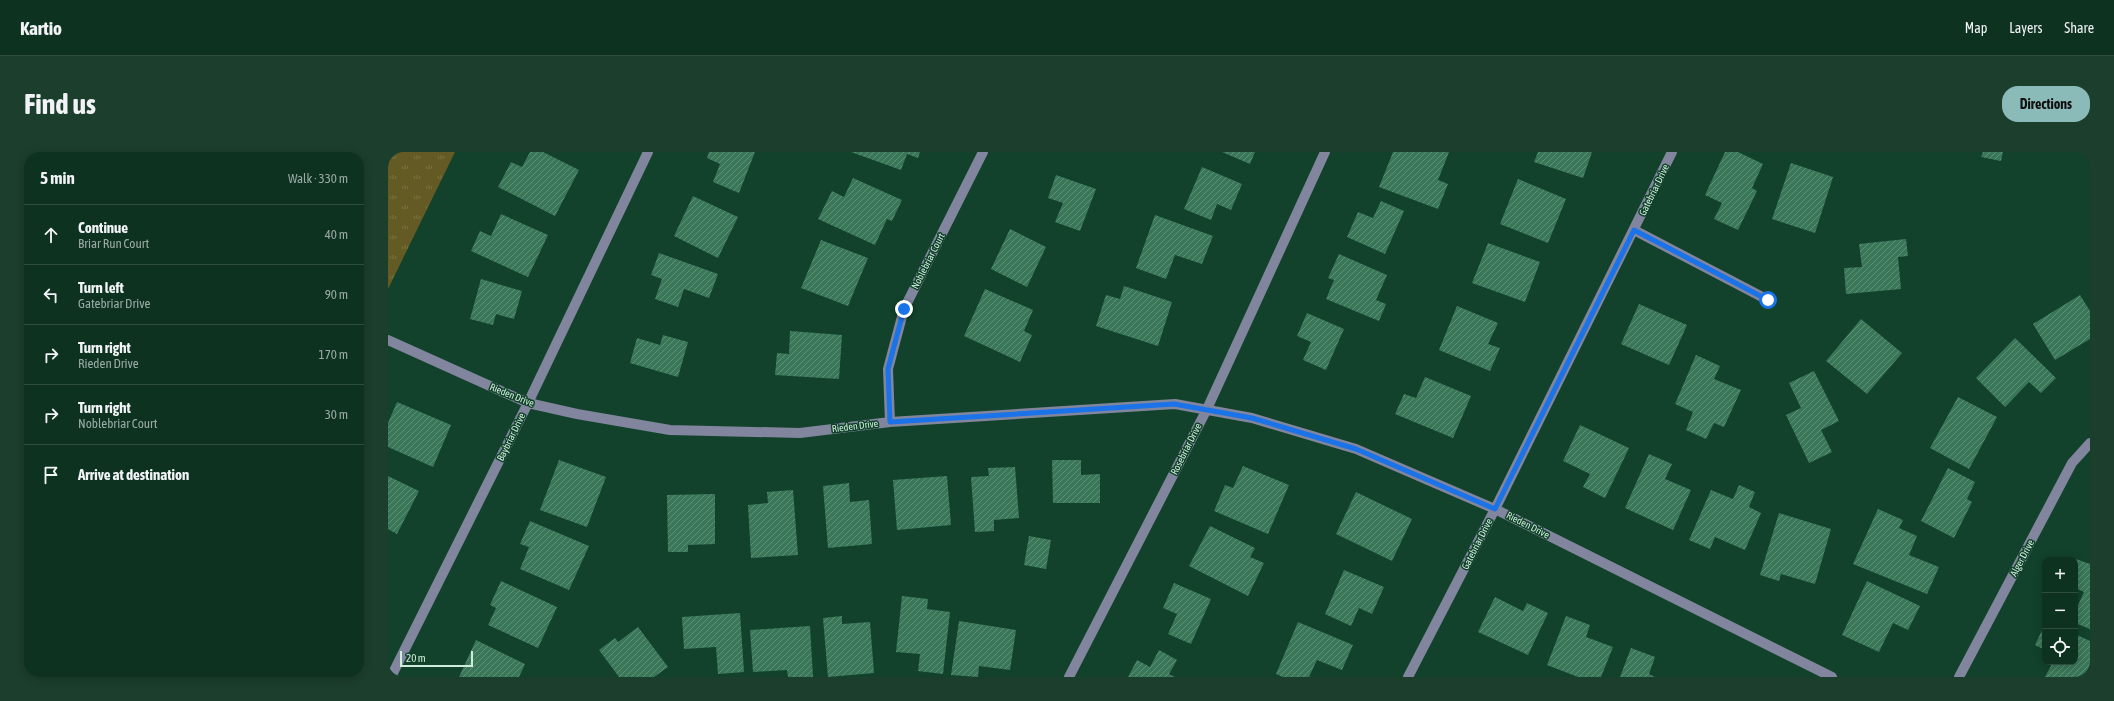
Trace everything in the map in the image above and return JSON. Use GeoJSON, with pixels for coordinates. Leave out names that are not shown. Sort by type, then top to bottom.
{"type":"FeatureCollection","features":[{"type":"Feature","properties":{"kind":"street","name":"Baybriar Drive"},"geometry":{"type":"LineString","coordinates":[[391,677],[528,403],[648,152]]}},
{"type":"Feature","properties":{"kind":"street","name":"Noblebriar Court"},"geometry":{"type":"LineString","coordinates":[[890,422],[888,369],[904,309],[983,152]]}},
{"type":"Feature","properties":{"kind":"street","name":"Rosebriar Drive"},"geometry":{"type":"LineString","coordinates":[[1069,677],[1207,409],[1325,152]]}},
{"type":"Feature","properties":{"kind":"street","name":"Gatebriar Drive"},"geometry":{"type":"LineString","coordinates":[[1408,677],[1495,509],[1672,152]]}},
{"type":"Feature","properties":{"kind":"street"},"geometry":{"type":"LineString","coordinates":[[1634,230],[1768,300]]}},
{"type":"Feature","properties":{"kind":"street","name":"Rieden Drive"},"geometry":{"type":"LineString","coordinates":[[388,340],[528,403],[577,414],[670,430],[800,433],[890,422],[1174,404],[1252,418],[1356,449],[1495,509],[1832,677]]}},
{"type":"Feature","properties":{"kind":"street","name":"Alger Drive"},"geometry":{"type":"LineString","coordinates":[[1959,677],[2072,463],[2090,443]]}},
{"type":"Feature","properties":{"kind":"green space"},"geometry":{"type":"Polygon","coordinates":[[[388,152],[455,152],[388,289],[388,152]]]}},
{"type":"Feature","properties":{"kind":"building"},"geometry":{"type":"Polygon","coordinates":[[[530,152],[543,152],[579,170],[555,216],[498,187],[511,162],[522,167],[530,152]]]}},
{"type":"Feature","properties":{"kind":"building"},"geometry":{"type":"Polygon","coordinates":[[[709,152],[755,152],[739,193],[713,182],[720,164],[707,158],[709,152]]]}},
{"type":"Feature","properties":{"kind":"building"},"geometry":{"type":"Polygon","coordinates":[[[851,152],[920,152],[918,158],[907,154],[901,170],[851,152]]]}},
{"type":"Feature","properties":{"kind":"building"},"geometry":{"type":"Polygon","coordinates":[[[1222,152],[1255,152],[1250,164],[1222,152]]]}},
{"type":"Feature","properties":{"kind":"building"},"geometry":{"type":"Polygon","coordinates":[[[1393,152],[1449,152],[1438,180],[1448,184],[1438,209],[1379,187],[1393,152]]]}},
{"type":"Feature","properties":{"kind":"building"},"geometry":{"type":"Polygon","coordinates":[[[1538,152],[1592,152],[1583,178],[1534,162],[1538,152]]]}},
{"type":"Feature","properties":{"kind":"building"},"geometry":{"type":"Polygon","coordinates":[[[1725,152],[1738,152],[1763,164],[1752,188],[1757,191],[1738,230],[1714,219],[1722,203],[1705,195],[1725,152]]]}},
{"type":"Feature","properties":{"kind":"building"},"geometry":{"type":"Polygon","coordinates":[[[1983,152],[2003,152],[2001,161],[1981,157],[1983,152]]]}},
{"type":"Feature","properties":{"kind":"building"},"geometry":{"type":"Polygon","coordinates":[[[1791,163],[1833,177],[1815,233],[1772,219],[1791,163]]]}},
{"type":"Feature","properties":{"kind":"building"},"geometry":{"type":"Polygon","coordinates":[[[1202,167],[1242,184],[1231,210],[1217,204],[1211,220],[1184,209],[1202,167]]]}},
{"type":"Feature","properties":{"kind":"building"},"geometry":{"type":"Polygon","coordinates":[[[1056,175],[1096,189],[1080,231],[1055,222],[1063,203],[1048,198],[1056,175]]]}},
{"type":"Feature","properties":{"kind":"building"},"geometry":{"type":"Polygon","coordinates":[[[853,178],[902,200],[892,221],[887,219],[875,245],[818,219],[832,191],[844,197],[853,178]]]}},
{"type":"Feature","properties":{"kind":"building"},"geometry":{"type":"Polygon","coordinates":[[[1518,179],[1566,199],[1548,243],[1500,224],[1518,179]]]}},
{"type":"Feature","properties":{"kind":"building"},"geometry":{"type":"Polygon","coordinates":[[[693,196],[738,217],[718,258],[674,236],[693,196]]]}},
{"type":"Feature","properties":{"kind":"building"},"geometry":{"type":"Polygon","coordinates":[[[1381,201],[1404,211],[1385,254],[1347,237],[1358,212],[1373,218],[1381,201]]]}},
{"type":"Feature","properties":{"kind":"building"},"geometry":{"type":"Polygon","coordinates":[[[501,214],[548,235],[528,277],[471,251],[480,231],[491,236],[501,214]]]}},
{"type":"Feature","properties":{"kind":"building"},"geometry":{"type":"Polygon","coordinates":[[[1155,215],[1213,236],[1202,264],[1175,255],[1166,279],[1136,268],[1155,215]]]}},
{"type":"Feature","properties":{"kind":"building"},"geometry":{"type":"Polygon","coordinates":[[[1010,229],[1046,247],[1027,287],[991,269],[1010,229]]]}},
{"type":"Feature","properties":{"kind":"building"},"geometry":{"type":"Polygon","coordinates":[[[1906,239],[1908,256],[1898,257],[1901,289],[1846,294],[1844,268],[1862,267],[1859,244],[1906,239]]]}},
{"type":"Feature","properties":{"kind":"building"},"geometry":{"type":"Polygon","coordinates":[[[821,240],[868,258],[848,306],[801,288],[821,240]]]}},
{"type":"Feature","properties":{"kind":"building"},"geometry":{"type":"Polygon","coordinates":[[[1488,243],[1540,262],[1525,302],[1472,283],[1488,243]]]}},
{"type":"Feature","properties":{"kind":"building"},"geometry":{"type":"Polygon","coordinates":[[[659,253],[718,274],[709,298],[684,289],[678,307],[655,299],[662,279],[651,275],[659,253]]]}},
{"type":"Feature","properties":{"kind":"building"},"geometry":{"type":"Polygon","coordinates":[[[1339,254],[1387,275],[1376,300],[1386,304],[1379,321],[1326,299],[1334,280],[1328,278],[1339,254]]]}},
{"type":"Feature","properties":{"kind":"building"},"geometry":{"type":"Polygon","coordinates":[[[481,279],[522,291],[514,319],[496,314],[493,325],[470,319],[481,279]]]}},
{"type":"Feature","properties":{"kind":"building"},"geometry":{"type":"Polygon","coordinates":[[[1124,286],[1172,302],[1158,346],[1096,326],[1106,295],[1120,299],[1124,286]]]}},
{"type":"Feature","properties":{"kind":"building"},"geometry":{"type":"Polygon","coordinates":[[[985,289],[1033,310],[1024,331],[1032,335],[1020,362],[964,336],[985,289]]]}},
{"type":"Feature","properties":{"kind":"building"},"geometry":{"type":"Polygon","coordinates":[[[2080,295],[2090,311],[2090,339],[2055,360],[2033,324],[2080,295]]]}},
{"type":"Feature","properties":{"kind":"building"},"geometry":{"type":"Polygon","coordinates":[[[1639,304],[1687,325],[1669,365],[1621,344],[1639,304]]]}},
{"type":"Feature","properties":{"kind":"building"},"geometry":{"type":"Polygon","coordinates":[[[1457,306],[1498,323],[1488,344],[1500,348],[1490,371],[1439,350],[1457,306]]]}},
{"type":"Feature","properties":{"kind":"building"},"geometry":{"type":"Polygon","coordinates":[[[1307,313],[1344,329],[1326,370],[1303,360],[1311,342],[1297,336],[1307,313]]]}},
{"type":"Feature","properties":{"kind":"building"},"geometry":{"type":"Polygon","coordinates":[[[1861,319],[1902,353],[1867,394],[1826,361],[1861,319]]]}},
{"type":"Feature","properties":{"kind":"building"},"geometry":{"type":"Polygon","coordinates":[[[790,331],[842,335],[839,379],[775,375],[777,353],[789,354],[790,331]]]}},
{"type":"Feature","properties":{"kind":"building"},"geometry":{"type":"Polygon","coordinates":[[[663,335],[688,342],[678,377],[630,363],[637,338],[660,345],[663,335]]]}},
{"type":"Feature","properties":{"kind":"building"},"geometry":{"type":"Polygon","coordinates":[[[2015,338],[2056,378],[2041,393],[2029,382],[2005,407],[1976,378],[2015,338]]]}},
{"type":"Feature","properties":{"kind":"building"},"geometry":{"type":"Polygon","coordinates":[[[1696,355],[1720,366],[1714,379],[1741,390],[1724,427],[1714,423],[1706,439],[1686,430],[1693,412],[1675,404],[1696,355]]]}},
{"type":"Feature","properties":{"kind":"building"},"geometry":{"type":"Polygon","coordinates":[[[1814,371],[1839,421],[1821,430],[1832,452],[1809,463],[1786,415],[1801,408],[1789,383],[1814,371]]]}},
{"type":"Feature","properties":{"kind":"building"},"geometry":{"type":"Polygon","coordinates":[[[1425,377],[1471,396],[1453,438],[1395,414],[1404,394],[1416,398],[1425,377]]]}},
{"type":"Feature","properties":{"kind":"building"},"geometry":{"type":"Polygon","coordinates":[[[1958,397],[1997,417],[1969,469],[1930,448],[1958,397]]]}},
{"type":"Feature","properties":{"kind":"building"},"geometry":{"type":"Polygon","coordinates":[[[397,402],[451,425],[433,467],[388,447],[388,423],[397,402]]]}},
{"type":"Feature","properties":{"kind":"building"},"geometry":{"type":"Polygon","coordinates":[[[1580,425],[1629,448],[1605,498],[1583,487],[1590,474],[1563,461],[1580,425]]]}},
{"type":"Feature","properties":{"kind":"building"},"geometry":{"type":"Polygon","coordinates":[[[1649,454],[1672,464],[1665,479],[1691,490],[1673,530],[1625,508],[1649,454]]]}},
{"type":"Feature","properties":{"kind":"building"},"geometry":{"type":"Polygon","coordinates":[[[559,460],[606,477],[587,527],[540,510],[559,460]]]}},
{"type":"Feature","properties":{"kind":"building"},"geometry":{"type":"Polygon","coordinates":[[[1052,460],[1081,460],[1081,475],[1100,474],[1100,503],[1053,503],[1052,460]]]}},
{"type":"Feature","properties":{"kind":"building"},"geometry":{"type":"Polygon","coordinates":[[[1243,466],[1289,485],[1268,534],[1214,511],[1225,485],[1233,488],[1243,466]]]}},
{"type":"Feature","properties":{"kind":"building"},"geometry":{"type":"Polygon","coordinates":[[[1015,467],[1019,518],[994,520],[994,531],[975,532],[971,477],[989,476],[988,468],[1015,467]]]}},
{"type":"Feature","properties":{"kind":"building"},"geometry":{"type":"Polygon","coordinates":[[[1948,468],[1975,482],[1967,499],[1972,502],[1954,538],[1921,521],[1948,468]]]}},
{"type":"Feature","properties":{"kind":"building"},"geometry":{"type":"Polygon","coordinates":[[[388,476],[419,491],[397,534],[388,529],[388,476]]]}},
{"type":"Feature","properties":{"kind":"building"},"geometry":{"type":"Polygon","coordinates":[[[947,476],[951,525],[897,530],[893,480],[947,476]]]}},
{"type":"Feature","properties":{"kind":"building"},"geometry":{"type":"Polygon","coordinates":[[[849,483],[850,502],[869,500],[872,544],[828,548],[823,486],[849,483]]]}},
{"type":"Feature","properties":{"kind":"building"},"geometry":{"type":"Polygon","coordinates":[[[1739,485],[1755,492],[1749,507],[1761,513],[1745,550],[1715,537],[1710,549],[1689,540],[1711,490],[1733,499],[1739,485]]]}},
{"type":"Feature","properties":{"kind":"building"},"geometry":{"type":"Polygon","coordinates":[[[793,490],[798,555],[751,558],[748,505],[768,503],[767,492],[793,490]]]}},
{"type":"Feature","properties":{"kind":"building"},"geometry":{"type":"Polygon","coordinates":[[[1356,492],[1412,519],[1392,561],[1336,534],[1356,492]]]}},
{"type":"Feature","properties":{"kind":"building"},"geometry":{"type":"Polygon","coordinates":[[[715,494],[715,544],[688,545],[688,552],[668,552],[667,495],[715,494]]]}},
{"type":"Feature","properties":{"kind":"building"},"geometry":{"type":"Polygon","coordinates":[[[1878,509],[1903,520],[1899,528],[1917,536],[1909,555],[1939,567],[1927,594],[1853,564],[1878,509]]]}},
{"type":"Feature","properties":{"kind":"building"},"geometry":{"type":"Polygon","coordinates":[[[1779,513],[1831,529],[1815,584],[1781,574],[1779,581],[1760,575],[1779,513]]]}},
{"type":"Feature","properties":{"kind":"building"},"geometry":{"type":"Polygon","coordinates":[[[530,521],[589,546],[569,590],[520,569],[529,547],[520,544],[530,521]]]}},
{"type":"Feature","properties":{"kind":"building"},"geometry":{"type":"Polygon","coordinates":[[[1210,526],[1255,548],[1250,557],[1264,563],[1248,596],[1189,566],[1210,526]]]}},
{"type":"Feature","properties":{"kind":"building"},"geometry":{"type":"Polygon","coordinates":[[[1029,536],[1051,540],[1046,569],[1024,565],[1029,536]]]}},
{"type":"Feature","properties":{"kind":"building"},"geometry":{"type":"Polygon","coordinates":[[[2078,560],[2090,564],[2090,629],[2078,624],[2078,605],[2084,592],[2078,589],[2078,560]]]}},
{"type":"Feature","properties":{"kind":"building"},"geometry":{"type":"Polygon","coordinates":[[[1344,570],[1384,587],[1372,614],[1359,608],[1351,626],[1325,614],[1344,570]]]}},
{"type":"Feature","properties":{"kind":"building"},"geometry":{"type":"Polygon","coordinates":[[[501,581],[557,607],[538,648],[488,625],[496,608],[490,605],[501,581]]]}},
{"type":"Feature","properties":{"kind":"building"},"geometry":{"type":"Polygon","coordinates":[[[1867,581],[1920,606],[1908,630],[1893,623],[1879,652],[1842,635],[1867,581]]]}},
{"type":"Feature","properties":{"kind":"building"},"geometry":{"type":"Polygon","coordinates":[[[1174,583],[1211,599],[1191,644],[1168,634],[1177,614],[1163,608],[1174,583]]]}},
{"type":"Feature","properties":{"kind":"building"},"geometry":{"type":"Polygon","coordinates":[[[902,596],[928,599],[927,609],[950,612],[943,674],[918,671],[920,654],[896,652],[902,596]]]}},
{"type":"Feature","properties":{"kind":"building"},"geometry":{"type":"Polygon","coordinates":[[[1495,597],[1523,611],[1527,603],[1548,613],[1528,655],[1478,632],[1495,597]]]}},
{"type":"Feature","properties":{"kind":"building"},"geometry":{"type":"Polygon","coordinates":[[[740,613],[744,672],[718,674],[716,647],[684,649],[682,617],[740,613]]]}},
{"type":"Feature","properties":{"kind":"building"},"geometry":{"type":"Polygon","coordinates":[[[842,616],[842,624],[870,622],[874,673],[828,677],[823,618],[842,616]]]}},
{"type":"Feature","properties":{"kind":"building"},"geometry":{"type":"Polygon","coordinates":[[[1566,616],[1590,625],[1586,637],[1613,647],[1601,677],[1578,677],[1547,665],[1566,616]]]}},
{"type":"Feature","properties":{"kind":"building"},"geometry":{"type":"Polygon","coordinates":[[[959,621],[1016,630],[1010,670],[979,666],[978,677],[951,675],[959,621]]]}},
{"type":"Feature","properties":{"kind":"building"},"geometry":{"type":"Polygon","coordinates":[[[1298,622],[1353,645],[1342,670],[1317,660],[1309,677],[1283,677],[1276,674],[1298,622]]]}},
{"type":"Feature","properties":{"kind":"building"},"geometry":{"type":"Polygon","coordinates":[[[810,626],[813,677],[788,677],[787,670],[753,672],[750,630],[810,626]]]}},
{"type":"Feature","properties":{"kind":"building"},"geometry":{"type":"Polygon","coordinates":[[[638,627],[668,667],[654,677],[619,677],[599,650],[615,638],[618,642],[638,627]]]}},
{"type":"Feature","properties":{"kind":"building"},"geometry":{"type":"Polygon","coordinates":[[[2042,630],[2042,648],[2035,645],[2042,630]]]}},
{"type":"Feature","properties":{"kind":"building"},"geometry":{"type":"Polygon","coordinates":[[[2078,635],[2090,641],[2090,677],[2045,677],[2051,665],[2078,665],[2078,635]]]}},
{"type":"Feature","properties":{"kind":"building"},"geometry":{"type":"Polygon","coordinates":[[[476,640],[525,664],[519,677],[459,677],[476,640]]]}},
{"type":"Feature","properties":{"kind":"building"},"geometry":{"type":"Polygon","coordinates":[[[1631,648],[1655,657],[1649,674],[1655,677],[1620,677],[1631,648]]]}},
{"type":"Feature","properties":{"kind":"building"},"geometry":{"type":"Polygon","coordinates":[[[1159,650],[1177,660],[1169,674],[1175,677],[1128,677],[1137,660],[1150,667],[1159,650]]]}},
{"type":"Feature","properties":{"kind":"route"},"geometry":{"type":"LineString","coordinates":[[904,309],[888,369],[890,422],[1174,404],[1252,418],[1356,449],[1495,509],[1634,230],[1768,300]]}}]}
